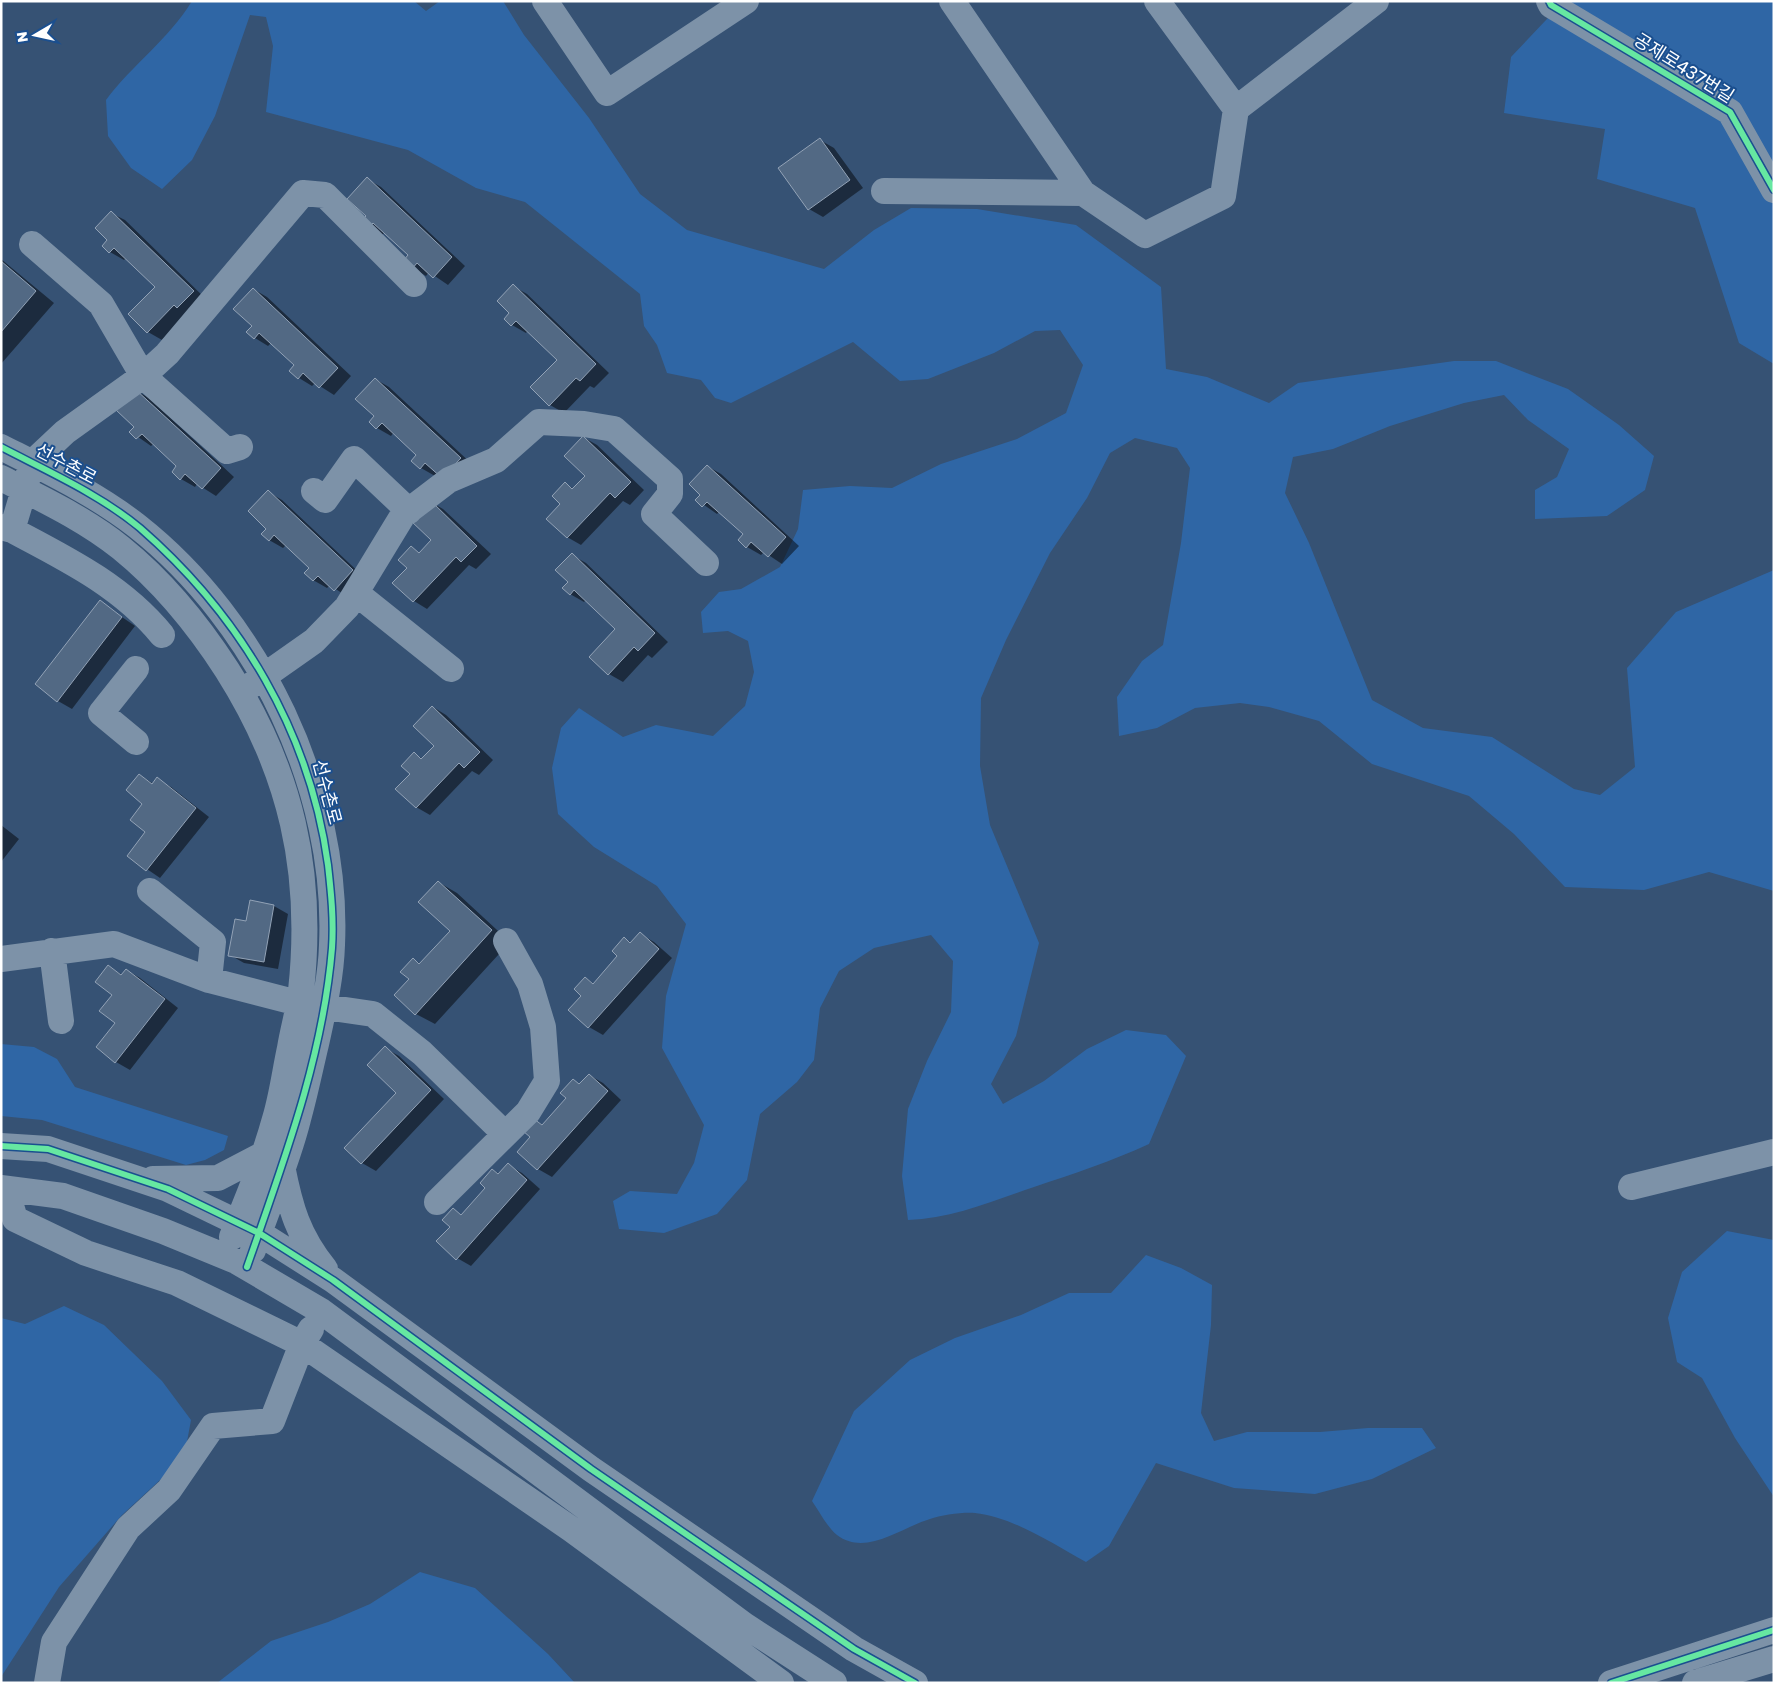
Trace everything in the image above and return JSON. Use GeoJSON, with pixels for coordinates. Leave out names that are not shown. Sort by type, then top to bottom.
{"type":"FeatureCollection","features":[{"type":"Feature","properties":{"kind":"street"},"geometry":{"type":"LineString","coordinates":[[545,1],[607,93],[746,1]]}},
{"type":"Feature","properties":{"kind":"street"},"geometry":{"type":"LineString","coordinates":[[1157,1],[1236,109]]}},
{"type":"Feature","properties":{"kind":"street"},"geometry":{"type":"LineString","coordinates":[[953,2],[1083,194],[1146,235],[1223,196],[1236,109],[1376,1]]}},
{"type":"Feature","properties":{"kind":"street","name":"공제로437번길"},"geometry":{"type":"LineString","coordinates":[[1549,1],[1551,5],[1730,112],[1774,190]]}},
{"type":"Feature","properties":{"kind":"street"},"geometry":{"type":"LineString","coordinates":[[884,191],[1083,194]]}},
{"type":"Feature","properties":{"kind":"street"},"geometry":{"type":"LineString","coordinates":[[162,636],[150,620],[88,570],[6,529],[24,490],[32,463],[65,432],[143,376],[167,354],[303,193],[325,195],[414,284]]}},
{"type":"Feature","properties":{"kind":"street"},"geometry":{"type":"LineString","coordinates":[[32,244],[101,304],[143,376],[227,451],[240,447]]}},
{"type":"Feature","properties":{"kind":"street"},"geometry":{"type":"LineString","coordinates":[[241,692],[265,678],[314,641],[347,607],[403,515],[448,480],[496,460],[539,422],[584,424],[614,429],[670,479],[670,494],[654,514],[706,563]]}},
{"type":"Feature","properties":{"kind":"street","name":"선수촌로"},"geometry":{"type":"LineString","coordinates":[[1,447],[91,494],[138,527],[183,569],[228,620],[265,678],[292,730],[311,781],[325,844],[332,897],[332,946],[324,1006],[298,1120],[273,1160],[236,1261]]}},
{"type":"Feature","properties":{"kind":"street"},"geometry":{"type":"LineString","coordinates":[[314,491],[325,500],[354,459],[409,511]]}},
{"type":"Feature","properties":{"kind":"street","name":"선수촌로"},"geometry":{"type":"LineString","coordinates":[[1,478],[77,517],[122,548],[164,588],[206,637],[241,692],[268,742],[285,789],[298,849],[304,899],[305,936],[298,1003],[276,1117],[273,1160]]}},
{"type":"Feature","properties":{"kind":"street"},"geometry":{"type":"LineString","coordinates":[[356,593],[451,669]]}},
{"type":"Feature","properties":{"kind":"street"},"geometry":{"type":"LineString","coordinates":[[136,668],[101,713],[136,742]]}},
{"type":"Feature","properties":{"kind":"street"},"geometry":{"type":"LineString","coordinates":[[150,892],[213,942],[209,980]]}},
{"type":"Feature","properties":{"kind":"street"},"geometry":{"type":"LineString","coordinates":[[437,1202],[528,1112],[546,1081],[543,1027],[530,984],[506,941]]}},
{"type":"Feature","properties":{"kind":"street"},"geometry":{"type":"LineString","coordinates":[[1,959],[114,944],[209,980],[298,1003],[373,1014],[422,1053],[505,1134]]}},
{"type":"Feature","properties":{"kind":"street"},"geometry":{"type":"LineString","coordinates":[[52,951],[61,1021]]}},
{"type":"Feature","properties":{"kind":"street"},"geometry":{"type":"LineString","coordinates":[[1,1146],[48,1149],[168,1189],[248,1227],[333,1280],[591,1469],[854,1649],[916,1683]]}},
{"type":"Feature","properties":{"kind":"street"},"geometry":{"type":"LineString","coordinates":[[1631,1186],[1774,1152]]}},
{"type":"Feature","properties":{"kind":"street"},"geometry":{"type":"LineString","coordinates":[[138,1179],[218,1178],[273,1160],[292,1214],[309,1250],[333,1280]]}},
{"type":"Feature","properties":{"kind":"street"},"geometry":{"type":"LineString","coordinates":[[782,1683],[571,1529],[302,1344],[177,1283],[86,1253],[15,1220],[4,1188],[63,1196],[236,1261],[321,1311],[744,1625],[834,1683]]}},
{"type":"Feature","properties":{"kind":"street"},"geometry":{"type":"LineString","coordinates":[[47,1683],[54,1642],[128,1528],[169,1490],[213,1426],[272,1421],[302,1344],[321,1311]]}},
{"type":"Feature","properties":{"kind":"street"},"geometry":{"type":"LineString","coordinates":[[1610,1683],[1774,1630]]}},
{"type":"Feature","properties":{"kind":"street"},"geometry":{"type":"LineString","coordinates":[[1695,1683],[1774,1659]]}},
{"type":"Feature","properties":{"kind":"shaded area"},"geometry":{"type":"Polygon","coordinates":[[[192,1],[414,1],[426,11],[440,1],[503,1],[524,35],[589,118],[640,194],[687,230],[824,269],[874,230],[911,208],[977,209],[1076,225],[1161,287],[1166,369],[1207,377],[1269,403],[1298,383],[1454,361],[1496,361],[1568,389],[1619,425],[1654,456],[1645,490],[1607,516],[1535,519],[1535,490],[1557,477],[1569,449],[1528,420],[1504,395],[1464,403],[1390,426],[1333,449],[1293,457],[1285,493],[1309,543],[1372,700],[1423,728],[1492,737],[1574,789],[1600,795],[1635,767],[1627,668],[1676,612],[1774,570],[1774,891],[1709,872],[1644,890],[1565,887],[1514,834],[1469,796],[1372,764],[1319,721],[1269,707],[1240,703],[1195,708],[1157,728],[1119,736],[1117,697],[1142,661],[1163,645],[1181,543],[1190,468],[1177,448],[1135,438],[1110,453],[1087,498],[1050,553],[1006,640],[981,698],[980,766],[990,825],[1039,943],[1016,1036],[991,1084],[1003,1104],[1044,1081],[1087,1049],[1126,1030],[1166,1035],[1186,1056],[1149,1144],[1092,1167],[972,1208],[924,1219],[908,1220],[902,1176],[908,1109],[927,1061],[951,1012],[953,961],[931,935],[874,948],[839,971],[820,1008],[814,1060],[797,1082],[760,1114],[747,1180],[717,1214],[664,1233],[619,1229],[613,1201],[630,1191],[677,1194],[694,1163],[704,1125],[662,1048],[666,996],[686,924],[657,886],[594,847],[558,814],[552,768],[561,728],[579,708],[623,737],[656,725],[713,736],[745,706],[754,672],[748,641],[728,631],[703,633],[701,612],[719,592],[741,589],[780,567],[798,529],[803,490],[850,486],[892,488],[941,464],[1017,439],[1066,413],[1083,365],[1060,330],[1035,331],[994,353],[928,379],[900,381],[853,342],[731,403],[715,398],[701,380],[667,373],[657,345],[644,326],[640,294],[525,202],[476,188],[408,150],[266,112],[273,46],[266,17],[250,15],[215,116],[192,160],[162,189],[131,168],[108,136],[106,100],[127,75],[173,28],[192,1]]]}},
{"type":"Feature","properties":{"kind":"shaded area"},"geometry":{"type":"Polygon","coordinates":[[[1564,1],[1774,1],[1774,364],[1739,343],[1695,208],[1597,179],[1605,129],[1504,113],[1511,57],[1564,1]]]}},
{"type":"Feature","properties":{"kind":"shaded area"},"geometry":{"type":"Polygon","coordinates":[[[1,1044],[34,1047],[57,1059],[75,1087],[228,1136],[224,1150],[205,1160],[186,1165],[42,1120],[1,1116],[1,1044]]]}},
{"type":"Feature","properties":{"kind":"shaded area"},"geometry":{"type":"Polygon","coordinates":[[[1727,1231],[1774,1240],[1774,1497],[1735,1438],[1702,1378],[1677,1362],[1668,1318],[1682,1272],[1727,1231]]]}},
{"type":"Feature","properties":{"kind":"shaded area"},"geometry":{"type":"Polygon","coordinates":[[[1146,1255],[1181,1268],[1212,1285],[1211,1325],[1201,1413],[1214,1441],[1247,1432],[1320,1432],[1368,1428],[1422,1428],[1436,1448],[1372,1479],[1315,1494],[1234,1488],[1156,1463],[1109,1546],[1086,1562],[1018,1526],[1004,1520],[975,1513],[958,1513],[935,1518],[872,1542],[848,1541],[837,1535],[830,1528],[812,1501],[854,1411],[910,1360],[955,1338],[1021,1315],[1069,1293],[1111,1293],[1146,1255]]]}},
{"type":"Feature","properties":{"kind":"shaded area"},"geometry":{"type":"Polygon","coordinates":[[[64,1306],[104,1325],[162,1381],[191,1420],[184,1458],[122,1515],[59,1587],[1,1677],[1,1318],[25,1324],[64,1306]]]}},
{"type":"Feature","properties":{"kind":"shaded area"},"geometry":{"type":"Polygon","coordinates":[[[420,1572],[475,1588],[548,1654],[575,1683],[217,1683],[271,1641],[328,1622],[370,1604],[420,1572]]]}},
{"type":"Feature","properties":{"kind":"building"},"geometry":{"type":"Polygon","coordinates":[[[820,138],[850,180],[808,210],[778,168],[820,138]]]}},
{"type":"Feature","properties":{"kind":"building"},"geometry":{"type":"Polygon","coordinates":[[[367,177],[452,257],[433,278],[417,263],[412,269],[403,261],[408,255],[373,223],[368,228],[361,221],[366,216],[347,199],[367,177]]]}},
{"type":"Feature","properties":{"kind":"building"},"geometry":{"type":"Polygon","coordinates":[[[111,211],[194,291],[177,308],[174,305],[147,333],[128,314],[155,287],[114,248],[109,253],[102,246],[107,240],[95,228],[111,211]]]}},
{"type":"Feature","properties":{"kind":"building"},"geometry":{"type":"Polygon","coordinates":[[[1,261],[36,291],[1,332],[1,261]]]}},
{"type":"Feature","properties":{"kind":"building"},"geometry":{"type":"Polygon","coordinates":[[[513,284],[596,364],[580,381],[576,378],[549,406],[530,387],[557,360],[516,321],[511,326],[504,319],[509,313],[497,301],[513,284]]]}},
{"type":"Feature","properties":{"kind":"building"},"geometry":{"type":"Polygon","coordinates":[[[253,288],[338,368],[319,388],[303,373],[298,379],[289,371],[294,365],[259,333],[254,339],[246,332],[252,326],[233,309],[253,288]]]}},
{"type":"Feature","properties":{"kind":"building"},"geometry":{"type":"Polygon","coordinates":[[[375,378],[461,458],[442,478],[425,463],[420,469],[411,461],[416,455],[382,423],[376,429],[369,422],[374,416],[355,399],[375,378]]]}},
{"type":"Feature","properties":{"kind":"building"},"geometry":{"type":"Polygon","coordinates":[[[135,389],[221,468],[202,489],[185,474],[180,480],[172,472],[176,466],[142,434],[136,439],[129,432],[134,427],[116,410],[135,389]]]}},
{"type":"Feature","properties":{"kind":"building"},"geometry":{"type":"Polygon","coordinates":[[[583,436],[631,482],[615,498],[610,493],[567,538],[546,519],[560,504],[552,496],[565,482],[572,489],[585,476],[564,456],[583,436]]]}},
{"type":"Feature","properties":{"kind":"building"},"geometry":{"type":"Polygon","coordinates":[[[707,465],[786,537],[768,557],[751,542],[746,548],[738,540],[743,534],[707,502],[702,507],[695,500],[700,495],[689,484],[707,465]]]}},
{"type":"Feature","properties":{"kind":"building"},"geometry":{"type":"Polygon","coordinates":[[[268,490],[353,570],[334,591],[318,576],[313,581],[304,573],[309,568],[274,535],[269,541],[261,534],[266,529],[248,511],[268,490]]]}},
{"type":"Feature","properties":{"kind":"building"},"geometry":{"type":"Polygon","coordinates":[[[429,499],[477,546],[461,562],[456,557],[413,602],[392,583],[407,568],[398,560],[411,546],[419,553],[431,540],[410,520],[429,499]]]}},
{"type":"Feature","properties":{"kind":"building"},"geometry":{"type":"Polygon","coordinates":[[[572,553],[655,633],[638,651],[634,647],[608,675],[589,657],[615,629],[574,590],[570,595],[562,588],[568,582],[555,570],[572,553]]]}},
{"type":"Feature","properties":{"kind":"building"},"geometry":{"type":"Polygon","coordinates":[[[100,600],[122,617],[57,702],[35,684],[100,600]]]}},
{"type":"Feature","properties":{"kind":"building"},"geometry":{"type":"Polygon","coordinates":[[[432,706],[480,752],[464,768],[459,763],[416,808],[395,789],[410,774],[401,766],[414,752],[421,759],[434,746],[413,726],[432,706]]]}},
{"type":"Feature","properties":{"kind":"building"},"geometry":{"type":"Polygon","coordinates":[[[139,774],[152,784],[157,777],[196,808],[146,871],[127,856],[145,832],[130,820],[142,804],[126,790],[139,774]]]}},
{"type":"Feature","properties":{"kind":"building"},"geometry":{"type":"Polygon","coordinates":[[[438,881],[492,930],[415,1015],[394,995],[409,979],[400,972],[413,958],[419,964],[450,931],[418,902],[438,881]]]}},
{"type":"Feature","properties":{"kind":"building"},"geometry":{"type":"Polygon","coordinates":[[[250,900],[274,905],[264,962],[228,956],[235,919],[246,921],[250,900]]]}},
{"type":"Feature","properties":{"kind":"building"},"geometry":{"type":"Polygon","coordinates":[[[640,932],[659,949],[588,1028],[568,1010],[581,996],[574,989],[585,977],[593,984],[617,956],[612,951],[624,937],[630,943],[640,932]]]}},
{"type":"Feature","properties":{"kind":"building"},"geometry":{"type":"Polygon","coordinates":[[[108,965],[121,975],[126,969],[165,999],[115,1063],[96,1047],[115,1023],[99,1011],[112,995],[95,982],[108,965]]]}},
{"type":"Feature","properties":{"kind":"building"},"geometry":{"type":"Polygon","coordinates":[[[385,1046],[431,1090],[361,1164],[344,1148],[396,1093],[367,1065],[385,1046]]]}},
{"type":"Feature","properties":{"kind":"building"},"geometry":{"type":"Polygon","coordinates":[[[589,1074],[608,1091],[537,1170],[517,1152],[530,1137],[523,1131],[534,1119],[542,1125],[566,1098],[560,1093],[573,1079],[579,1084],[589,1074]]]}},
{"type":"Feature","properties":{"kind":"building"},"geometry":{"type":"Polygon","coordinates":[[[508,1163],[527,1180],[456,1260],[436,1241],[450,1227],[442,1220],[453,1208],[461,1215],[485,1188],[480,1183],[492,1169],[498,1174],[508,1163]]]}},
{"type":"Feature","properties":{"kind":"cycle path"},"geometry":{"type":"LineString","coordinates":[[1549,1],[1551,5],[1730,112],[1774,190]]}},
{"type":"Feature","properties":{"kind":"cycle path"},"geometry":{"type":"LineString","coordinates":[[1,447],[73,484],[108,505],[140,528],[176,562],[209,599],[239,638],[265,680],[287,723],[305,769],[319,816],[328,865],[332,948],[320,1030],[311,1070],[300,1110],[247,1267]]}},
{"type":"Feature","properties":{"kind":"cycle path"},"geometry":{"type":"LineString","coordinates":[[1,1146],[48,1149],[168,1189],[259,1233],[333,1280],[591,1469],[854,1649],[915,1683]]}},
{"type":"Feature","properties":{"kind":"cycle path"},"geometry":{"type":"LineString","coordinates":[[1611,1683],[1774,1630]]}}]}
